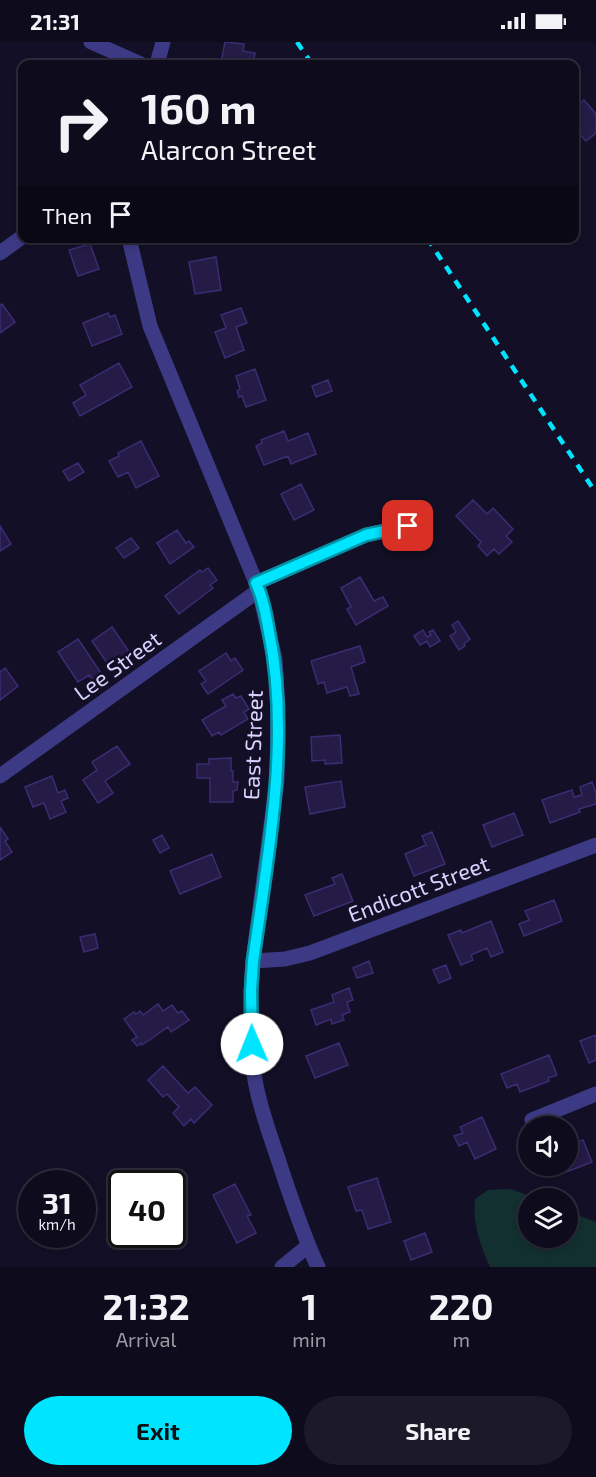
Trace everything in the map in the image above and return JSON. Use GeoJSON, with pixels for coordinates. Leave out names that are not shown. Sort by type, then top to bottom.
{"type":"FeatureCollection","features":[{"type":"Feature","properties":{"kind":"street"},"geometry":{"type":"LineString","coordinates":[[91,42],[132,60]]}},
{"type":"Feature","properties":{"kind":"street"},"geometry":{"type":"LineString","coordinates":[[157,60],[163,42]]}},
{"type":"Feature","properties":{"kind":"street"},"geometry":{"type":"LineString","coordinates":[[0,253],[18,240]]}},
{"type":"Feature","properties":{"kind":"street","name":"East Street"},"geometry":{"type":"LineString","coordinates":[[130,243],[150,326],[258,587],[275,659],[278,707],[277,780],[251,991],[255,1080],[276,1152],[308,1246],[318,1267]]}},
{"type":"Feature","properties":{"kind":"street","name":"Lee Street"},"geometry":{"type":"LineString","coordinates":[[0,776],[258,587],[366,535],[408,526]]}},
{"type":"Feature","properties":{"kind":"street","name":"Endicott Street"},"geometry":{"type":"LineString","coordinates":[[253,961],[285,959],[310,953],[596,845]]}},
{"type":"Feature","properties":{"kind":"street"},"geometry":{"type":"LineString","coordinates":[[542,1116],[596,1094]]}},
{"type":"Feature","properties":{"kind":"street"},"geometry":{"type":"LineString","coordinates":[[282,1267],[308,1246]]}},
{"type":"Feature","properties":{"kind":"green space"},"geometry":{"type":"Polygon","coordinates":[[[511,1189],[518,1192],[518,1248],[578,1248],[578,1215],[596,1222],[596,1267],[490,1267],[478,1233],[474,1208],[475,1199],[488,1190],[511,1189]]]}},
{"type":"Feature","properties":{"kind":"building"},"geometry":{"type":"Polygon","coordinates":[[[225,42],[244,44],[243,51],[255,53],[254,60],[222,60],[225,42]]]}},
{"type":"Feature","properties":{"kind":"building"},"geometry":{"type":"Polygon","coordinates":[[[584,100],[596,114],[596,133],[586,141],[579,133],[579,104],[584,100]]]}},
{"type":"Feature","properties":{"kind":"building"},"geometry":{"type":"Polygon","coordinates":[[[90,244],[99,269],[78,276],[69,250],[90,244]]]}},
{"type":"Feature","properties":{"kind":"building"},"geometry":{"type":"Polygon","coordinates":[[[216,257],[221,290],[195,294],[189,262],[216,257]]]}},
{"type":"Feature","properties":{"kind":"building"},"geometry":{"type":"Polygon","coordinates":[[[2,304],[15,322],[0,333],[0,306],[2,304]]]}},
{"type":"Feature","properties":{"kind":"building"},"geometry":{"type":"Polygon","coordinates":[[[241,308],[247,323],[236,327],[244,350],[225,358],[215,332],[226,328],[221,315],[241,308]]]}},
{"type":"Feature","properties":{"kind":"building"},"geometry":{"type":"Polygon","coordinates":[[[108,313],[110,317],[115,315],[122,334],[92,346],[83,323],[108,313]]]}},
{"type":"Feature","properties":{"kind":"building"},"geometry":{"type":"Polygon","coordinates":[[[119,363],[132,387],[80,416],[73,403],[86,395],[80,385],[119,363]]]}},
{"type":"Feature","properties":{"kind":"building"},"geometry":{"type":"Polygon","coordinates":[[[255,369],[266,400],[246,407],[242,396],[239,397],[237,391],[240,389],[236,376],[255,369]]]}},
{"type":"Feature","properties":{"kind":"building"},"geometry":{"type":"Polygon","coordinates":[[[328,380],[332,391],[316,397],[312,386],[328,380]]]}},
{"type":"Feature","properties":{"kind":"building"},"geometry":{"type":"Polygon","coordinates":[[[284,431],[288,441],[308,433],[316,454],[291,464],[288,456],[264,465],[256,446],[262,443],[261,440],[284,431]]]}},
{"type":"Feature","properties":{"kind":"building"},"geometry":{"type":"Polygon","coordinates":[[[141,441],[159,476],[136,488],[128,472],[118,477],[109,461],[119,456],[118,453],[141,441]]]}},
{"type":"Feature","properties":{"kind":"building"},"geometry":{"type":"Polygon","coordinates":[[[78,463],[84,472],[69,481],[63,471],[78,463]]]}},
{"type":"Feature","properties":{"kind":"building"},"geometry":{"type":"Polygon","coordinates":[[[301,484],[314,510],[294,520],[281,494],[301,484]]]}},
{"type":"Feature","properties":{"kind":"building"},"geometry":{"type":"Polygon","coordinates":[[[473,500],[487,514],[493,508],[513,529],[506,536],[512,542],[499,554],[494,549],[487,556],[478,546],[481,542],[456,516],[473,500]]]}},
{"type":"Feature","properties":{"kind":"building"},"geometry":{"type":"Polygon","coordinates":[[[0,526],[11,544],[0,551],[0,526]]]}},
{"type":"Feature","properties":{"kind":"building"},"geometry":{"type":"Polygon","coordinates":[[[177,530],[186,543],[189,541],[194,547],[170,564],[157,543],[177,530]]]}},
{"type":"Feature","properties":{"kind":"building"},"geometry":{"type":"Polygon","coordinates":[[[131,538],[139,548],[124,558],[116,548],[131,538]]]}},
{"type":"Feature","properties":{"kind":"building"},"geometry":{"type":"Polygon","coordinates":[[[208,568],[217,580],[210,585],[213,588],[179,614],[165,596],[200,570],[202,572],[208,568]]]}},
{"type":"Feature","properties":{"kind":"building"},"geometry":{"type":"Polygon","coordinates":[[[360,577],[374,601],[383,597],[388,606],[356,625],[347,609],[351,607],[341,588],[360,577]]]}},
{"type":"Feature","properties":{"kind":"building"},"geometry":{"type":"Polygon","coordinates":[[[458,621],[470,639],[459,650],[450,636],[456,632],[452,625],[458,621]]]}},
{"type":"Feature","properties":{"kind":"building"},"geometry":{"type":"Polygon","coordinates":[[[112,627],[130,653],[121,660],[118,655],[107,663],[92,641],[112,627]]]}},
{"type":"Feature","properties":{"kind":"building"},"geometry":{"type":"Polygon","coordinates":[[[423,630],[427,637],[433,630],[440,641],[430,647],[427,641],[420,645],[414,636],[423,630]]]}},
{"type":"Feature","properties":{"kind":"building"},"geometry":{"type":"Polygon","coordinates":[[[78,639],[101,673],[92,679],[89,675],[78,682],[58,652],[78,639]]]}},
{"type":"Feature","properties":{"kind":"building"},"geometry":{"type":"Polygon","coordinates":[[[360,646],[365,662],[351,667],[359,694],[350,696],[347,687],[327,693],[324,682],[318,684],[311,661],[360,646]]]}},
{"type":"Feature","properties":{"kind":"building"},"geometry":{"type":"Polygon","coordinates":[[[226,653],[231,661],[235,658],[243,670],[208,694],[201,684],[206,681],[199,671],[226,653]]]}},
{"type":"Feature","properties":{"kind":"building"},"geometry":{"type":"Polygon","coordinates":[[[5,668],[18,686],[0,700],[0,672],[5,668]]]}},
{"type":"Feature","properties":{"kind":"building"},"geometry":{"type":"Polygon","coordinates":[[[233,694],[236,698],[241,696],[249,709],[244,712],[248,719],[221,735],[219,732],[212,736],[202,720],[226,706],[222,700],[233,694]]]}},
{"type":"Feature","properties":{"kind":"building"},"geometry":{"type":"Polygon","coordinates":[[[340,735],[342,763],[325,764],[325,760],[312,761],[311,737],[340,735]]]}},
{"type":"Feature","properties":{"kind":"building"},"geometry":{"type":"Polygon","coordinates":[[[117,746],[130,764],[105,781],[113,793],[98,803],[83,780],[97,770],[92,762],[117,746]]]}},
{"type":"Feature","properties":{"kind":"building"},"geometry":{"type":"Polygon","coordinates":[[[231,758],[233,782],[238,782],[237,790],[233,791],[233,802],[210,802],[210,778],[197,778],[197,764],[209,764],[209,759],[231,758]]]}},
{"type":"Feature","properties":{"kind":"building"},"geometry":{"type":"Polygon","coordinates":[[[52,776],[58,793],[65,790],[68,798],[61,801],[66,812],[50,819],[44,803],[33,807],[25,787],[52,776]]]}},
{"type":"Feature","properties":{"kind":"building"},"geometry":{"type":"Polygon","coordinates":[[[341,781],[345,807],[310,814],[305,787],[341,781]]]}},
{"type":"Feature","properties":{"kind":"building"},"geometry":{"type":"Polygon","coordinates":[[[592,782],[596,793],[596,804],[579,809],[580,812],[550,823],[542,800],[572,790],[574,797],[582,795],[580,787],[592,782]]]}},
{"type":"Feature","properties":{"kind":"building"},"geometry":{"type":"Polygon","coordinates":[[[514,813],[523,835],[492,847],[483,825],[514,813]]]}},
{"type":"Feature","properties":{"kind":"building"},"geometry":{"type":"Polygon","coordinates":[[[0,827],[8,839],[5,841],[12,852],[0,860],[0,827]]]}},
{"type":"Feature","properties":{"kind":"building"},"geometry":{"type":"Polygon","coordinates":[[[432,832],[445,864],[414,876],[405,854],[426,845],[422,836],[432,832]]]}},
{"type":"Feature","properties":{"kind":"building"},"geometry":{"type":"Polygon","coordinates":[[[162,835],[169,848],[160,853],[153,840],[162,835]]]}},
{"type":"Feature","properties":{"kind":"building"},"geometry":{"type":"Polygon","coordinates":[[[212,854],[221,877],[180,894],[170,871],[212,854]]]}},
{"type":"Feature","properties":{"kind":"building"},"geometry":{"type":"Polygon","coordinates":[[[342,874],[353,901],[314,916],[305,895],[335,884],[332,878],[342,874]]]}},
{"type":"Feature","properties":{"kind":"building"},"geometry":{"type":"Polygon","coordinates":[[[554,900],[562,921],[524,936],[519,924],[529,920],[525,911],[554,900]]]}},
{"type":"Feature","properties":{"kind":"building"},"geometry":{"type":"Polygon","coordinates":[[[491,921],[503,952],[491,957],[487,948],[471,955],[473,960],[461,965],[448,935],[461,930],[462,933],[491,921]]]}},
{"type":"Feature","properties":{"kind":"building"},"geometry":{"type":"Polygon","coordinates":[[[95,934],[98,948],[84,952],[80,937],[95,934]]]}},
{"type":"Feature","properties":{"kind":"building"},"geometry":{"type":"Polygon","coordinates":[[[369,961],[373,973],[357,978],[353,968],[369,961]]]}},
{"type":"Feature","properties":{"kind":"building"},"geometry":{"type":"Polygon","coordinates":[[[446,965],[451,978],[439,983],[433,970],[446,965]]]}},
{"type":"Feature","properties":{"kind":"building"},"geometry":{"type":"Polygon","coordinates":[[[349,988],[353,1000],[347,1002],[350,1012],[342,1015],[344,1020],[332,1024],[331,1019],[316,1025],[311,1010],[334,1002],[332,995],[349,988]]]}},
{"type":"Feature","properties":{"kind":"building"},"geometry":{"type":"Polygon","coordinates":[[[158,1004],[163,1011],[172,1005],[178,1013],[182,1011],[189,1020],[171,1032],[168,1027],[137,1046],[132,1040],[137,1037],[124,1019],[134,1012],[136,1014],[140,1011],[143,1015],[158,1004]]]}},
{"type":"Feature","properties":{"kind":"building"},"geometry":{"type":"Polygon","coordinates":[[[596,1035],[596,1060],[589,1063],[580,1041],[596,1035]]]}},
{"type":"Feature","properties":{"kind":"building"},"geometry":{"type":"Polygon","coordinates":[[[339,1043],[348,1065],[315,1078],[306,1056],[339,1043]]]}},
{"type":"Feature","properties":{"kind":"building"},"geometry":{"type":"Polygon","coordinates":[[[549,1055],[557,1075],[548,1078],[549,1081],[520,1092],[517,1084],[507,1088],[501,1074],[549,1055]]]}},
{"type":"Feature","properties":{"kind":"building"},"geometry":{"type":"Polygon","coordinates":[[[163,1066],[188,1093],[195,1087],[212,1105],[194,1123],[191,1119],[184,1126],[173,1113],[179,1107],[167,1094],[163,1097],[148,1080],[163,1066]]]}},
{"type":"Feature","properties":{"kind":"building"},"geometry":{"type":"Polygon","coordinates":[[[482,1117],[496,1149],[475,1159],[467,1142],[459,1146],[454,1136],[463,1133],[460,1127],[482,1117]]]}},
{"type":"Feature","properties":{"kind":"building"},"geometry":{"type":"Polygon","coordinates":[[[583,1140],[592,1162],[578,1167],[578,1142],[583,1140]]]}},
{"type":"Feature","properties":{"kind":"building"},"geometry":{"type":"Polygon","coordinates":[[[377,1178],[391,1222],[368,1229],[362,1210],[356,1211],[348,1187],[377,1178]]]}},
{"type":"Feature","properties":{"kind":"building"},"geometry":{"type":"Polygon","coordinates":[[[235,1184],[251,1215],[247,1216],[256,1233],[237,1243],[213,1195],[235,1184]]]}},
{"type":"Feature","properties":{"kind":"building"},"geometry":{"type":"Polygon","coordinates":[[[425,1233],[432,1252],[411,1260],[404,1241],[425,1233]]]}},
{"type":"Feature","properties":{"kind":"railway"},"geometry":{"type":"LineString","coordinates":[[297,42],[309,60]]}},
{"type":"Feature","properties":{"kind":"railway"},"geometry":{"type":"LineString","coordinates":[[430,243],[596,493]]}},
{"type":"Feature","properties":{"kind":"route"},"geometry":{"type":"LineString","coordinates":[[252,1044],[253,961],[277,780],[278,743],[275,659],[265,610],[256,583],[366,535],[408,526]]}}]}
